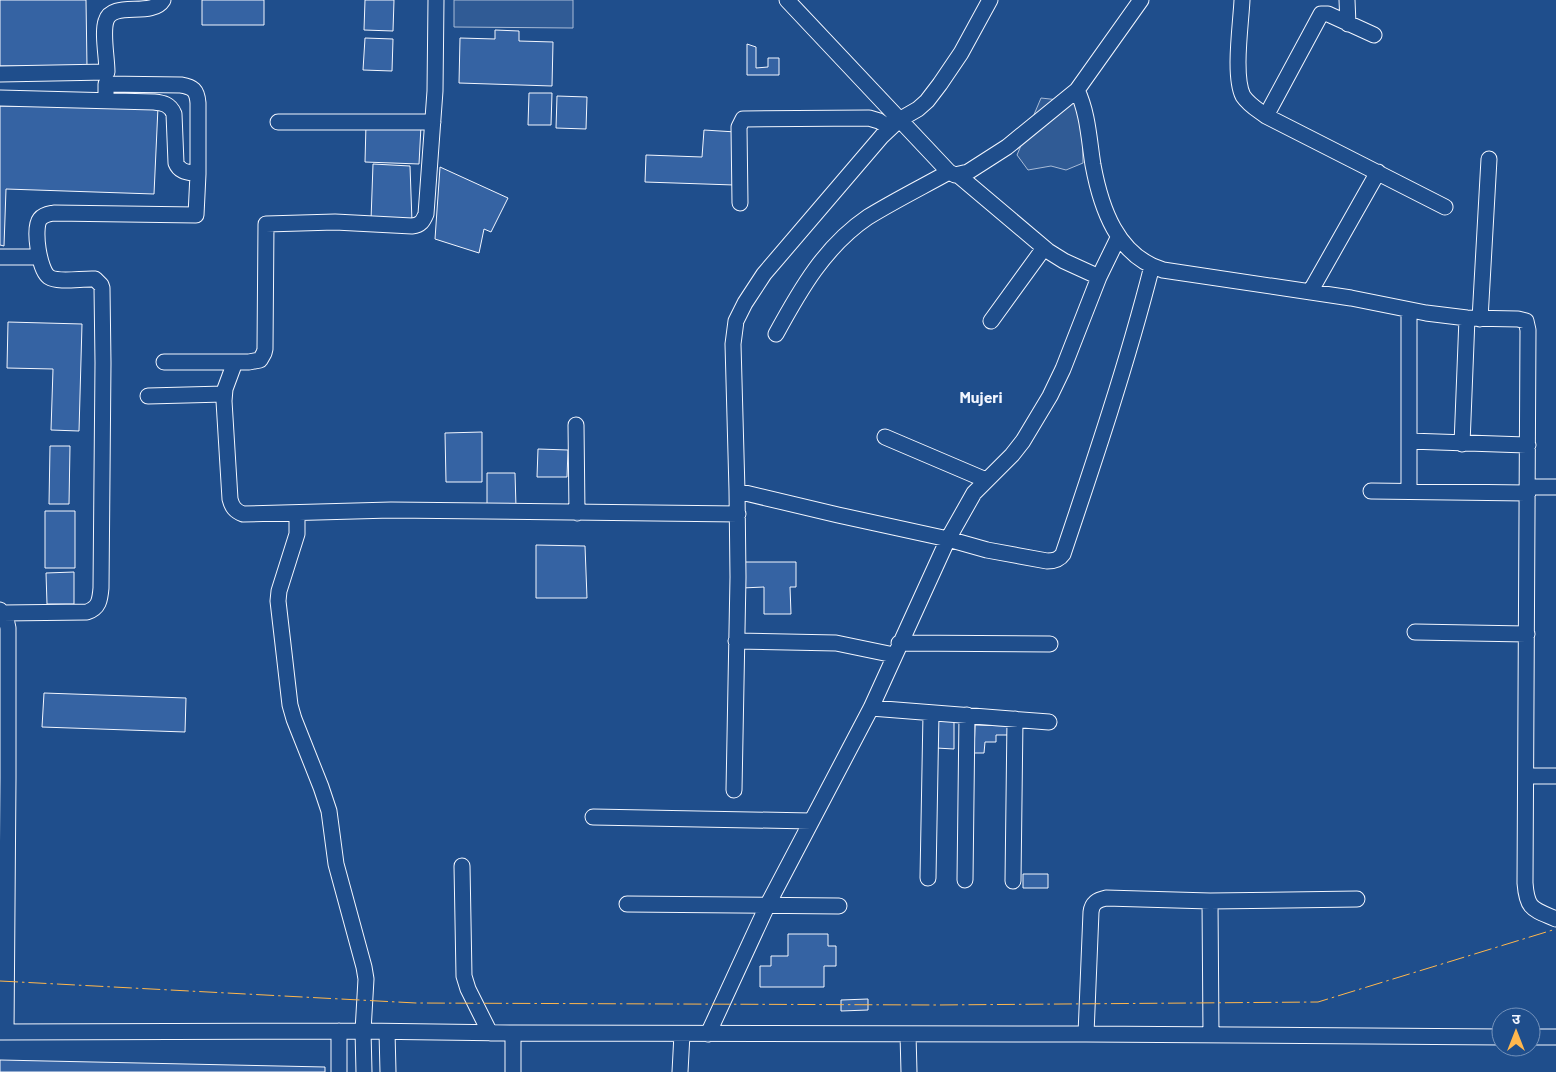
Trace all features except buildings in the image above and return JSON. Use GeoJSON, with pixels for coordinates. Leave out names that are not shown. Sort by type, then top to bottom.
{"type":"FeatureCollection","features":[{"type":"Feature","properties":{"kind":"street"},"geometry":{"type":"LineString","coordinates":[[0,74],[108,72],[105,29],[108,15],[117,8],[155,6],[161,4],[163,0]]}},
{"type":"Feature","properties":{"kind":"street"},"geometry":{"type":"LineString","coordinates":[[164,362],[260,360],[264,353],[266,224],[335,222],[412,226],[420,224],[426,214],[433,122],[436,0]]}},
{"type":"Feature","properties":{"kind":"street"},"geometry":{"type":"LineString","coordinates":[[787,0],[895,124],[1054,256],[1099,277]]}},
{"type":"Feature","properties":{"kind":"street"},"geometry":{"type":"LineString","coordinates":[[734,790],[738,577],[733,354],[736,321],[764,274],[895,124],[927,101],[961,53],[990,0]]}},
{"type":"Feature","properties":{"kind":"street"},"geometry":{"type":"LineString","coordinates":[[776,334],[808,278],[836,244],[867,218],[953,174],[984,163],[1007,147],[1077,90],[1142,0]]}},
{"type":"Feature","properties":{"kind":"street"},"geometry":{"type":"LineString","coordinates":[[1242,0],[1238,62],[1240,86],[1249,104],[1266,116],[1446,207]]}},
{"type":"Feature","properties":{"kind":"street"},"geometry":{"type":"LineString","coordinates":[[1347,0],[1348,24]]}},
{"type":"Feature","properties":{"kind":"street"},"geometry":{"type":"LineString","coordinates":[[1266,116],[1319,16],[1328,14],[1374,34]]}},
{"type":"Feature","properties":{"kind":"street"},"geometry":{"type":"LineString","coordinates":[[106,101],[106,84],[181,85],[193,88],[196,92],[198,103],[196,215],[54,213],[46,214],[38,222],[39,257],[43,270],[50,278],[54,280],[95,279],[101,284],[102,288],[101,588],[98,605],[93,610],[87,612],[2,611],[8,628],[8,778],[3,1032],[363,1031],[1491,1037]]}},
{"type":"Feature","properties":{"kind":"street"},"geometry":{"type":"LineString","coordinates":[[1077,90],[1085,114],[1096,182],[1118,238],[1136,257],[1152,266],[1163,270],[1351,298],[1409,310],[1474,319],[1522,319],[1526,321],[1528,325],[1526,895],[1532,907],[1556,919]]}},
{"type":"Feature","properties":{"kind":"street"},"geometry":{"type":"LineString","coordinates":[[0,98],[160,102],[170,106],[174,114],[176,163],[182,171],[198,174]]}},
{"type":"Feature","properties":{"kind":"street"},"geometry":{"type":"LineString","coordinates":[[740,203],[740,127],[742,119],[869,118],[895,124]]}},
{"type":"Feature","properties":{"kind":"street"},"geometry":{"type":"LineString","coordinates":[[278,122],[433,122]]}},
{"type":"Feature","properties":{"kind":"street"},"geometry":{"type":"LineString","coordinates":[[1462,444],[1489,159]]}},
{"type":"Feature","properties":{"kind":"street"},"geometry":{"type":"LineString","coordinates":[[1310,292],[1378,172]]}},
{"type":"Feature","properties":{"kind":"street"},"geometry":{"type":"LineString","coordinates":[[708,1034],[768,904],[871,708],[948,539],[974,493],[1012,455],[1023,441],[1050,396],[1073,345],[1099,277],[1118,238]]}},
{"type":"Feature","properties":{"kind":"street"},"geometry":{"type":"LineString","coordinates":[[991,321],[1044,248]]}},
{"type":"Feature","properties":{"kind":"street"},"geometry":{"type":"LineString","coordinates":[[0,257],[39,257]]}},
{"type":"Feature","properties":{"kind":"street"},"geometry":{"type":"LineString","coordinates":[[737,491],[948,539],[987,550],[1047,561],[1060,558],[1063,554],[1097,453],[1138,322],[1152,266]]}},
{"type":"Feature","properties":{"kind":"street"},"geometry":{"type":"LineString","coordinates":[[1409,310],[1409,491]]}},
{"type":"Feature","properties":{"kind":"street"},"geometry":{"type":"LineString","coordinates":[[235,362],[224,394],[231,504],[238,512],[243,514],[391,510],[738,514]]}},
{"type":"Feature","properties":{"kind":"street"},"geometry":{"type":"LineString","coordinates":[[148,396],[224,394]]}},
{"type":"Feature","properties":{"kind":"street"},"geometry":{"type":"LineString","coordinates":[[576,425],[577,513]]}},
{"type":"Feature","properties":{"kind":"street"},"geometry":{"type":"LineString","coordinates":[[885,437],[986,480]]}},
{"type":"Feature","properties":{"kind":"street"},"geometry":{"type":"LineString","coordinates":[[1409,442],[1528,445]]}},
{"type":"Feature","properties":{"kind":"street"},"geometry":{"type":"LineString","coordinates":[[1371,491],[1528,490],[1556,487]]}},
{"type":"Feature","properties":{"kind":"street"},"geometry":{"type":"LineString","coordinates":[[297,513],[297,534],[279,591],[278,601],[288,693],[294,719],[329,811],[336,864],[364,967],[366,979],[363,1031],[364,1072]]}},
{"type":"Feature","properties":{"kind":"street"},"geometry":{"type":"LineString","coordinates":[[1415,632],[1527,634]]}},
{"type":"Feature","properties":{"kind":"street"},"geometry":{"type":"LineString","coordinates":[[736,641],[836,643],[897,649],[1050,644]]}},
{"type":"Feature","properties":{"kind":"street"},"geometry":{"type":"LineString","coordinates":[[871,708],[1049,722]]}},
{"type":"Feature","properties":{"kind":"street"},"geometry":{"type":"LineString","coordinates":[[928,878],[931,713]]}},
{"type":"Feature","properties":{"kind":"street"},"geometry":{"type":"LineString","coordinates":[[966,880],[967,715]]}},
{"type":"Feature","properties":{"kind":"street"},"geometry":{"type":"LineString","coordinates":[[1013,880],[1015,719]]}},
{"type":"Feature","properties":{"kind":"street"},"geometry":{"type":"LineString","coordinates":[[1526,776],[1556,776]]}},
{"type":"Feature","properties":{"kind":"street"},"geometry":{"type":"LineString","coordinates":[[593,817],[811,821]]}},
{"type":"Feature","properties":{"kind":"street"},"geometry":{"type":"LineString","coordinates":[[462,866],[464,976],[468,989],[490,1033]]}},
{"type":"Feature","properties":{"kind":"street"},"geometry":{"type":"LineString","coordinates":[[1086,1034],[1091,912],[1094,903],[1098,900],[1106,898],[1210,901],[1357,899]]}},
{"type":"Feature","properties":{"kind":"street"},"geometry":{"type":"LineString","coordinates":[[1210,901],[1211,1035]]}},
{"type":"Feature","properties":{"kind":"street"},"geometry":{"type":"LineString","coordinates":[[627,904],[839,906]]}},
{"type":"Feature","properties":{"kind":"street"},"geometry":{"type":"LineString","coordinates":[[339,1031],[339,1072]]}},
{"type":"Feature","properties":{"kind":"street"},"geometry":{"type":"LineString","coordinates":[[387,1032],[388,1072]]}},
{"type":"Feature","properties":{"kind":"street"},"geometry":{"type":"LineString","coordinates":[[512,1033],[513,1072]]}},
{"type":"Feature","properties":{"kind":"street"},"geometry":{"type":"LineString","coordinates":[[680,1072],[682,1034]]}},
{"type":"Feature","properties":{"kind":"street"},"geometry":{"type":"LineString","coordinates":[[908,1034],[909,1072]]}},
{"type":"Feature","properties":{"kind":"street"},"geometry":{"type":"LineString","coordinates":[[1541,1037],[1556,1037]]}},
{"type":"Feature","properties":{"kind":"shaded area"},"geometry":{"type":"Polygon","coordinates":[[[454,0],[573,0],[573,28],[454,27],[454,0]]]}},
{"type":"Feature","properties":{"kind":"shaded area"},"geometry":{"type":"Polygon","coordinates":[[[1072,95],[1082,122],[1083,163],[1066,170],[1051,166],[1028,170],[1017,155],[1041,98],[1059,100],[1072,95]]]}},
{"type":"Feature","properties":{"kind":"power"},"geometry":{"type":"LineString","coordinates":[[0,981],[416,1003],[936,1005],[1318,1002],[1556,929]]}},
{"type":"Feature","properties":{"kind":"district","name":"Mujeri"},"geometry":{"type":"Point","coordinates":[981,396]}}]}
